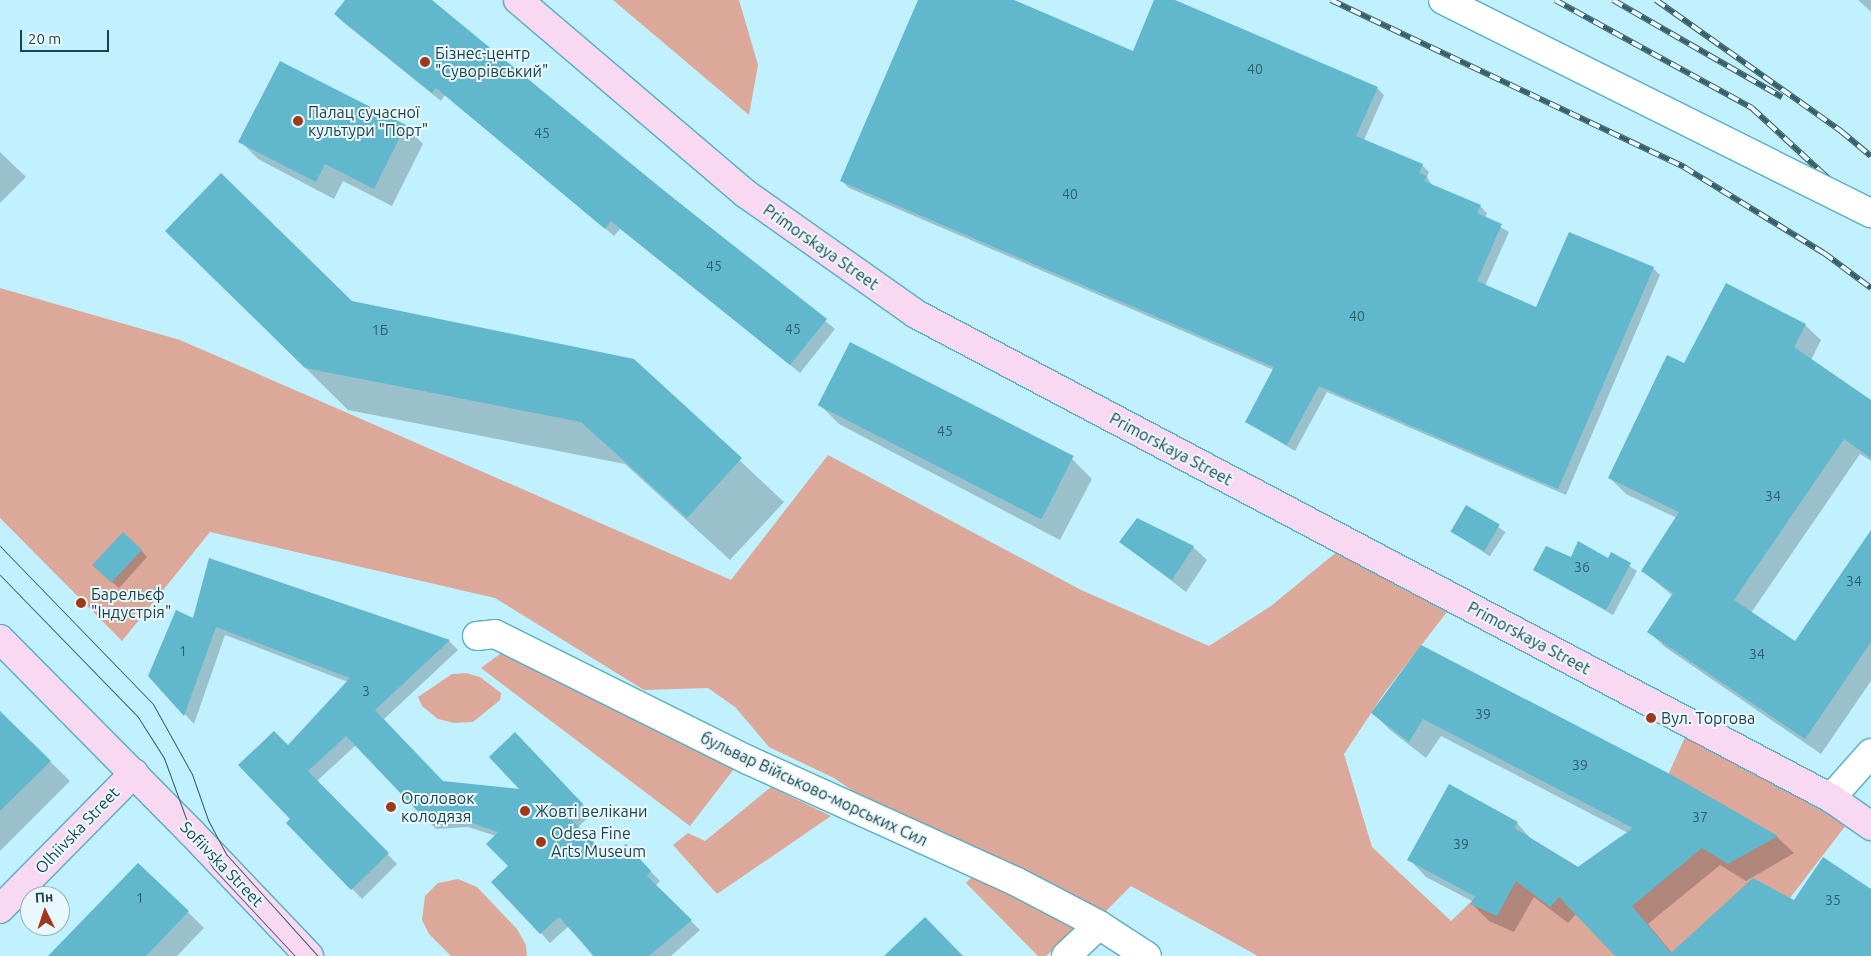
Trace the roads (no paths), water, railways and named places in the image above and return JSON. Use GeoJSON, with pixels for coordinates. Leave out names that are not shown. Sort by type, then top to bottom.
{"type":"FeatureCollection","features":[{"type":"Feature","properties":{"kind":"main road","name":"Primorskaya Street"},"geometry":{"type":"LineString","coordinates":[[518,0],[746,194],[916,314],[1831,798],[1871,826]]}},
{"type":"Feature","properties":{"kind":"main road","name":"Sofiivska Street"},"geometry":{"type":"LineString","coordinates":[[0,639],[134,773],[309,956]]}},
{"type":"Feature","properties":{"kind":"main road","name":"Olhiivska Street"},"geometry":{"type":"LineString","coordinates":[[0,909],[134,773]]}},
{"type":"Feature","properties":{"kind":"street"},"geometry":{"type":"LineString","coordinates":[[1443,0],[1871,213]]}},
{"type":"Feature","properties":{"kind":"street","name":"бульвар Військово-морських Сил"},"geometry":{"type":"LineString","coordinates":[[477,636],[495,634],[748,760],[1015,881],[1099,925],[1147,956]]}},
{"type":"Feature","properties":{"kind":"street"},"geometry":{"type":"LineString","coordinates":[[1831,798],[1871,753]]}},
{"type":"Feature","properties":{"kind":"street"},"geometry":{"type":"LineString","coordinates":[[1066,956],[1099,925]]}},
{"type":"Feature","properties":{"kind":"tram line"},"geometry":{"type":"LineString","coordinates":[[0,546],[153,704],[192,774],[208,820],[227,855],[318,956]]}},
{"type":"Feature","properties":{"kind":"tram line"},"geometry":{"type":"LineString","coordinates":[[0,575],[138,717],[164,758],[191,832],[213,868],[295,956]]}},
{"type":"Feature","properties":{"kind":"railway"},"geometry":{"type":"LineString","coordinates":[[1331,0],[1684,167],[1824,253],[1871,288]]}},
{"type":"Feature","properties":{"kind":"railway"},"geometry":{"type":"LineString","coordinates":[[1555,0],[1752,108],[1871,218]]}},
{"type":"Feature","properties":{"kind":"railway"},"geometry":{"type":"LineString","coordinates":[[1613,0],[1782,97]]}},
{"type":"Feature","properties":{"kind":"railway"},"geometry":{"type":"LineString","coordinates":[[1656,0],[1841,131],[1871,156]]}},
{"type":"Feature","properties":{"kind":"place","name":"Бізнес-центр \"Суворівський\""},"geometry":{"type":"Point","coordinates":[425,62]}},
{"type":"Feature","properties":{"kind":"place","name":"Палац сучасної культури \"Порт\""},"geometry":{"type":"Point","coordinates":[298,121]}},
{"type":"Feature","properties":{"kind":"place","name":"Барельєф \"Індустрія\""},"geometry":{"type":"Point","coordinates":[81,603]}},
{"type":"Feature","properties":{"kind":"place","name":"Вул. Торгова"},"geometry":{"type":"Point","coordinates":[1651,718]}},
{"type":"Feature","properties":{"kind":"place","name":"Оголовок колодязя"},"geometry":{"type":"Point","coordinates":[391,807]}},
{"type":"Feature","properties":{"kind":"place","name":"Жовті велікани"},"geometry":{"type":"Point","coordinates":[525,811]}},
{"type":"Feature","properties":{"kind":"place","name":"Odesa Fine Arts Museum"},"geometry":{"type":"Point","coordinates":[541,842]}}]}
